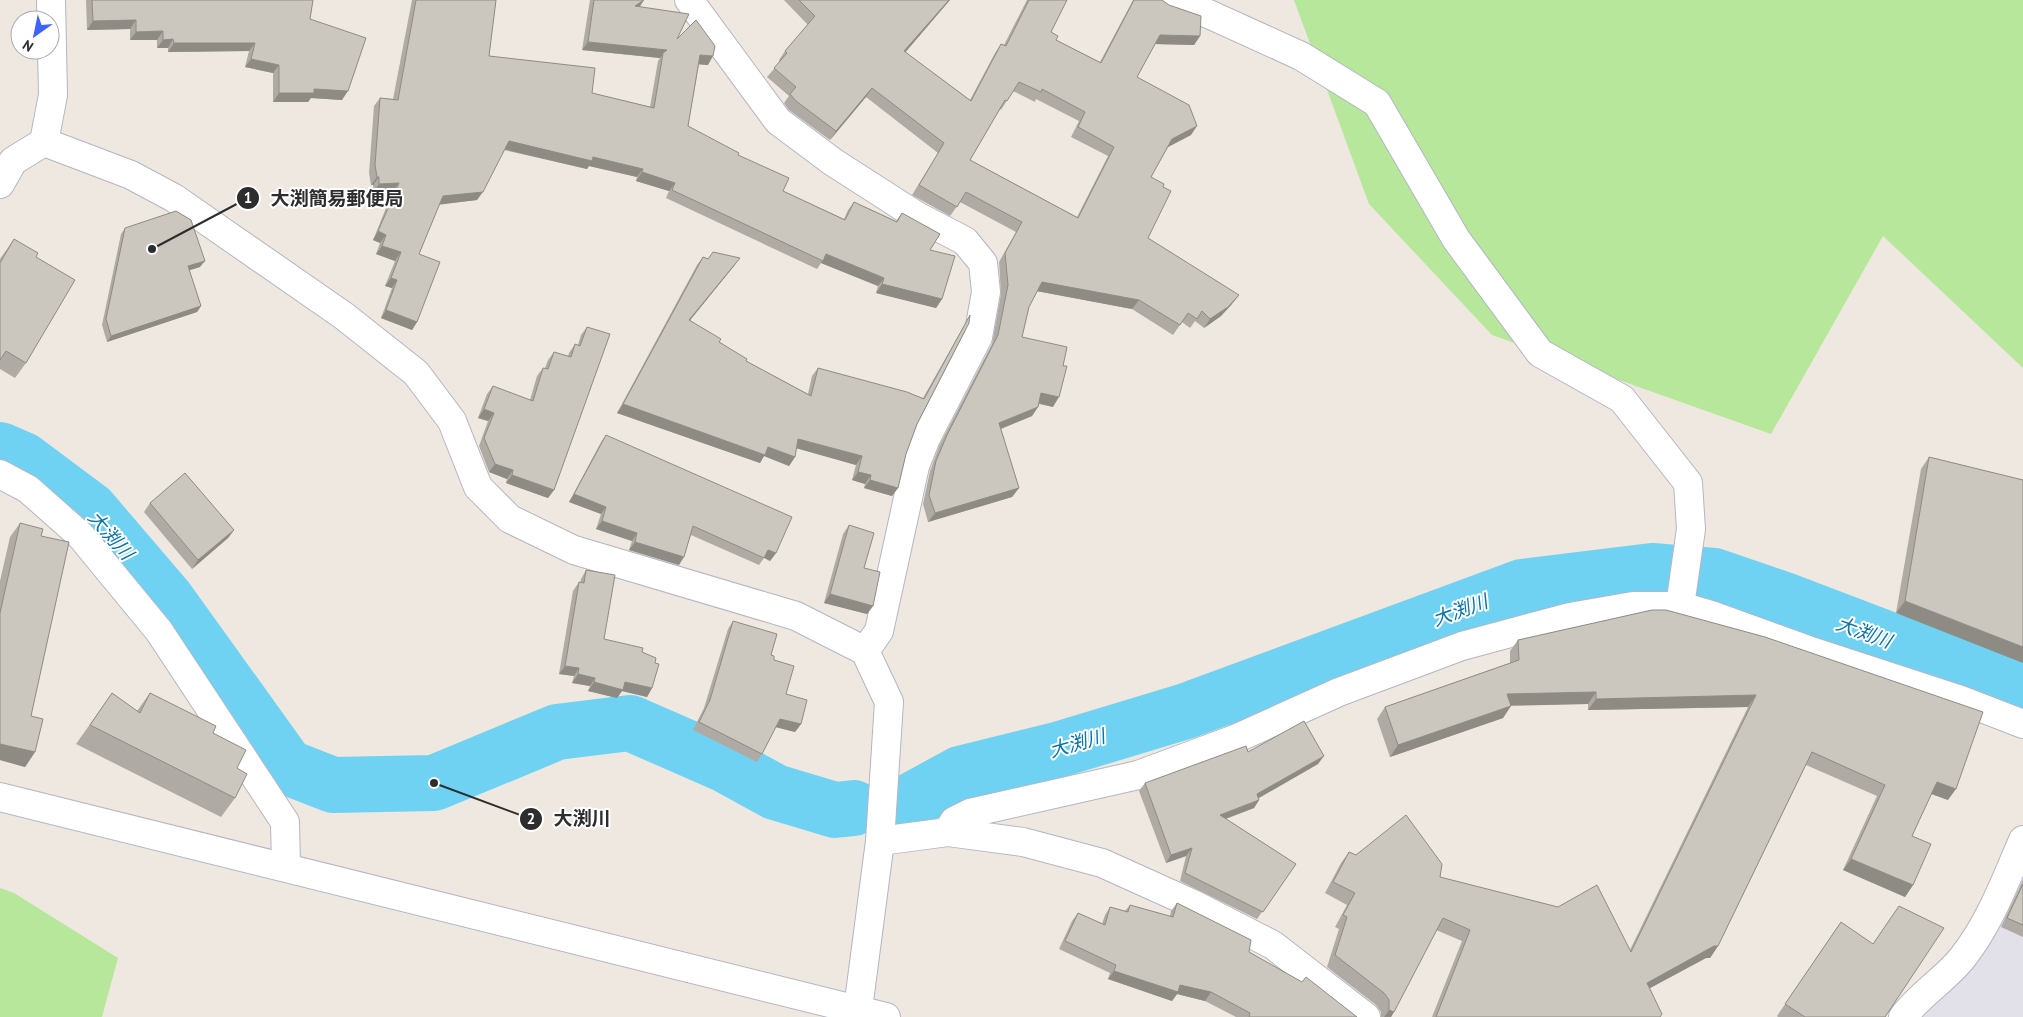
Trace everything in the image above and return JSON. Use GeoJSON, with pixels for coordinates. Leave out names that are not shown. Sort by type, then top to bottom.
{"type":"FeatureCollection","features":[{"type":"Feature","properties":{"kind":"street"},"geometry":{"type":"LineString","coordinates":[[0,184],[12,161],[44,142],[53,94],[51,0]]}},
{"type":"Feature","properties":{"kind":"street"},"geometry":{"type":"LineString","coordinates":[[689,0],[778,121],[833,162],[917,216],[965,241],[983,263],[986,292],[978,337],[926,438],[915,466],[879,631],[865,651]]}},
{"type":"Feature","properties":{"kind":"street"},"geometry":{"type":"LineString","coordinates":[[1168,0],[1202,12],[1301,56],[1377,103],[1456,239],[1540,353],[1622,398],[1688,483],[1691,528],[1680,601]]}},
{"type":"Feature","properties":{"kind":"street"},"geometry":{"type":"LineString","coordinates":[[44,142],[131,175],[174,198],[344,316],[416,373],[452,421],[478,487],[510,519],[574,550],[796,616],[865,651],[889,702],[880,841],[859,1013]]}},
{"type":"Feature","properties":{"kind":"street"},"geometry":{"type":"LineString","coordinates":[[0,474],[28,489],[80,536],[159,630],[285,822],[286,867]]}},
{"type":"Feature","properties":{"kind":"street"},"geometry":{"type":"LineString","coordinates":[[948,832],[954,821],[970,813],[1138,775],[1235,739],[1339,692],[1462,646],[1570,617],[1634,606],[1680,601],[1711,615],[1808,650],[1961,700],[2023,724]]}},
{"type":"Feature","properties":{"kind":"street"},"geometry":{"type":"LineString","coordinates":[[0,797],[286,867],[859,1013],[886,1017]]}},
{"type":"Feature","properties":{"kind":"street"},"geometry":{"type":"LineString","coordinates":[[880,841],[948,832],[1023,842],[1102,863],[1193,904],[1273,945],[1366,1017]]}},
{"type":"Feature","properties":{"kind":"street"},"geometry":{"type":"LineString","coordinates":[[1903,1017],[1913,1004],[1963,958],[1994,905],[2023,840]]}},
{"type":"Feature","properties":{"kind":"shaded area"},"geometry":{"type":"Polygon","coordinates":[[[2023,863],[2023,1017],[1910,1017],[2023,863]]]}},
{"type":"Feature","properties":{"kind":"green space"},"geometry":{"type":"Polygon","coordinates":[[[1294,0],[2023,0],[2023,368],[1883,236],[1771,434],[1492,335],[1369,204],[1294,0]]]}},
{"type":"Feature","properties":{"kind":"green space"},"geometry":{"type":"Polygon","coordinates":[[[0,888],[14,893],[118,958],[102,1017],[0,1017],[0,888]]]}},
{"type":"Feature","properties":{"kind":"building"},"geometry":{"type":"Polygon","coordinates":[[[92,0],[313,0],[310,19],[366,38],[348,91],[314,89],[314,93],[279,93],[279,65],[251,59],[255,43],[174,43],[173,39],[163,40],[163,31],[136,32],[136,20],[93,21],[92,0]]]}},
{"type":"Feature","properties":{"kind":"building"},"geometry":{"type":"Polygon","coordinates":[[[416,0],[496,0],[489,56],[595,68],[592,93],[654,108],[663,53],[667,50],[588,42],[594,0],[644,0],[635,6],[689,14],[677,39],[696,20],[715,46],[713,56],[700,55],[688,126],[739,153],[738,155],[789,178],[783,191],[845,220],[854,202],[897,222],[902,213],[940,234],[930,250],[955,256],[942,299],[882,284],[884,278],[826,254],[823,261],[672,190],[675,183],[642,172],[643,169],[593,157],[592,161],[509,141],[483,192],[443,196],[419,254],[440,262],[417,322],[386,310],[397,280],[391,278],[401,252],[382,246],[386,235],[378,231],[399,183],[379,184],[379,177],[377,177],[375,165],[380,98],[398,100],[416,0]]]}},
{"type":"Feature","properties":{"kind":"building"},"geometry":{"type":"Polygon","coordinates":[[[799,0],[949,0],[904,51],[971,101],[1001,44],[1006,46],[1029,0],[1067,0],[1051,32],[1058,36],[1056,40],[1101,63],[1134,0],[1162,0],[1169,5],[1201,16],[1200,36],[1160,35],[1137,77],[1189,105],[1197,126],[1172,139],[1151,177],[1164,184],[1163,187],[1171,191],[1148,238],[1239,295],[1228,307],[1210,319],[1202,311],[1197,319],[1188,313],[1180,325],[1139,300],[1042,282],[1029,307],[1022,337],[1067,347],[1063,366],[1067,366],[1059,397],[1041,393],[1038,407],[999,423],[1019,488],[935,513],[929,495],[936,461],[947,435],[998,335],[1008,285],[1005,253],[1022,222],[966,192],[957,207],[919,185],[944,143],[872,88],[836,131],[796,101],[790,94],[796,87],[774,68],[787,53],[785,51],[815,16],[799,0]],[[1019,82],[1007,101],[1005,100],[970,160],[1078,218],[1114,147],[1078,127],[1085,112],[1042,89],[1041,92],[1019,82]]]}},
{"type":"Feature","properties":{"kind":"building"},"geometry":{"type":"Polygon","coordinates":[[[176,211],[191,220],[205,261],[188,266],[201,306],[111,336],[106,319],[125,228],[176,211]]]}},
{"type":"Feature","properties":{"kind":"building"},"geometry":{"type":"Polygon","coordinates":[[[14,239],[38,253],[36,257],[75,280],[26,363],[6,351],[0,360],[0,263],[14,239]]]}},
{"type":"Feature","properties":{"kind":"building"},"geometry":{"type":"Polygon","coordinates":[[[713,252],[740,258],[689,320],[721,339],[719,342],[747,359],[746,361],[811,396],[818,368],[907,392],[924,399],[970,315],[969,323],[917,424],[906,454],[898,488],[870,480],[871,475],[858,472],[862,456],[798,439],[795,457],[768,447],[765,455],[623,404],[703,257],[708,259],[713,252]]]}},
{"type":"Feature","properties":{"kind":"building"},"geometry":{"type":"Polygon","coordinates":[[[587,327],[610,334],[554,490],[512,475],[513,470],[495,464],[484,438],[494,413],[484,409],[493,386],[533,401],[543,368],[548,369],[554,352],[571,357],[575,344],[580,346],[587,327]]]}},
{"type":"Feature","properties":{"kind":"building"},"geometry":{"type":"Polygon","coordinates":[[[606,435],[792,517],[776,553],[768,550],[764,558],[693,526],[684,557],[635,542],[637,533],[602,521],[606,507],[574,494],[606,435]]]}},
{"type":"Feature","properties":{"kind":"building"},"geometry":{"type":"Polygon","coordinates":[[[1929,457],[2023,480],[2023,647],[1905,601],[1929,457]]]}},
{"type":"Feature","properties":{"kind":"building"},"geometry":{"type":"Polygon","coordinates":[[[185,473],[234,530],[198,560],[150,503],[185,473]]]}},
{"type":"Feature","properties":{"kind":"building"},"geometry":{"type":"Polygon","coordinates":[[[20,523],[43,529],[41,536],[69,542],[31,716],[43,719],[35,752],[0,744],[0,613],[20,523]]]}},
{"type":"Feature","properties":{"kind":"building"},"geometry":{"type":"Polygon","coordinates":[[[849,525],[874,533],[864,568],[880,572],[873,606],[830,594],[849,525]]]}},
{"type":"Feature","properties":{"kind":"building"},"geometry":{"type":"Polygon","coordinates":[[[586,570],[615,575],[604,639],[643,648],[642,652],[656,658],[655,663],[659,664],[652,688],[625,682],[623,690],[594,682],[595,678],[578,674],[579,668],[565,666],[579,582],[584,583],[586,570]]]}},
{"type":"Feature","properties":{"kind":"building"},"geometry":{"type":"Polygon","coordinates":[[[1652,610],[1666,610],[1765,637],[1983,712],[1956,789],[1937,782],[1912,836],[1931,844],[1913,885],[1851,859],[1885,785],[1812,752],[1718,946],[1714,946],[1647,983],[1662,1014],[1660,1017],[1436,1017],[1470,930],[1443,918],[1394,1012],[1389,1010],[1389,1000],[1384,993],[1335,955],[1347,917],[1343,915],[1355,893],[1333,882],[1349,852],[1356,855],[1406,815],[1442,864],[1440,877],[1558,907],[1597,885],[1631,952],[1756,695],[1596,699],[1596,692],[1507,694],[1511,706],[1398,745],[1385,707],[1519,660],[1518,640],[1652,610]]]}},
{"type":"Feature","properties":{"kind":"building"},"geometry":{"type":"Polygon","coordinates":[[[733,621],[777,634],[771,655],[774,656],[774,660],[794,666],[786,694],[807,700],[801,724],[780,719],[762,754],[699,722],[710,700],[733,621]]]}},
{"type":"Feature","properties":{"kind":"building"},"geometry":{"type":"Polygon","coordinates":[[[112,693],[140,713],[150,693],[216,726],[213,733],[246,750],[237,768],[247,774],[235,798],[90,725],[112,693]]]}},
{"type":"Feature","properties":{"kind":"building"},"geometry":{"type":"Polygon","coordinates":[[[1304,721],[1324,756],[1257,794],[1259,800],[1220,815],[1296,864],[1263,912],[1185,873],[1192,848],[1171,855],[1145,783],[1246,746],[1248,752],[1304,721]]]}},
{"type":"Feature","properties":{"kind":"building"},"geometry":{"type":"Polygon","coordinates":[[[2023,884],[2023,925],[2007,918],[2023,884]]]}},
{"type":"Feature","properties":{"kind":"building"},"geometry":{"type":"Polygon","coordinates":[[[1177,903],[1251,940],[1249,952],[1302,982],[1306,977],[1357,1017],[1249,1017],[1250,1013],[1211,992],[1180,985],[1178,992],[1114,971],[1116,965],[1065,941],[1078,913],[1105,925],[1110,907],[1128,912],[1130,905],[1173,917],[1177,903]]]}},
{"type":"Feature","properties":{"kind":"building"},"geometry":{"type":"Polygon","coordinates":[[[1899,906],[1944,928],[1885,1017],[1805,1017],[1785,1004],[1841,922],[1873,944],[1899,906]]]}},
{"type":"Feature","properties":{"kind":"waterway","name":"大渕川"},"geometry":{"type":"LineString","coordinates":[[0,450],[23,460],[90,510],[167,600],[287,767],[333,785],[434,783],[557,732],[630,723],[724,764],[775,792],[835,810],[854,808]]}},
{"type":"Feature","properties":{"kind":"waterway","name":"大渕川"},"geometry":{"type":"LineString","coordinates":[[905,804],[960,774],[1057,750],[1186,711],[1522,587],[1652,571],[1714,576],[1784,600],[2023,691]]}},
{"type":"Feature","properties":{"kind":"place","name":"大渕簡易郵便局"},"geometry":{"type":"Point","coordinates":[152,249]}},
{"type":"Feature","properties":{"kind":"place","name":"大渕川"},"geometry":{"type":"Point","coordinates":[434,783]}}]}
